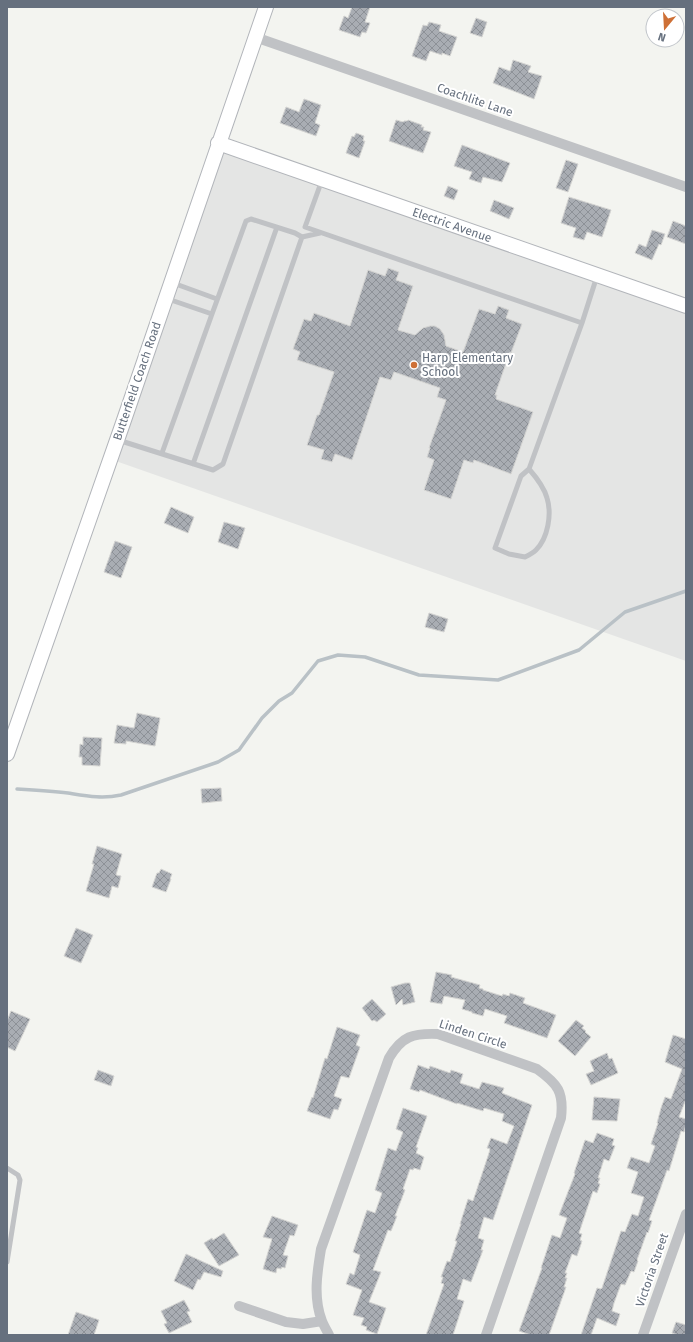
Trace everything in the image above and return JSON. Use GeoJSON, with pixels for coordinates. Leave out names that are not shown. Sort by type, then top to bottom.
{"type":"FeatureCollection","features":[{"type":"Feature","properties":{"kind":"main road","name":"Butterfield Coach Road"},"geometry":{"type":"LineString","coordinates":[[7,754],[266,7]]}},
{"type":"Feature","properties":{"kind":"main road","name":"Electric Avenue"},"geometry":{"type":"LineString","coordinates":[[218,143],[686,306]]}},
{"type":"Feature","properties":{"kind":"street","name":"Coachlite Lane"},"geometry":{"type":"LineString","coordinates":[[255,37],[686,187]]}},
{"type":"Feature","properties":{"kind":"street","name":"Linden Circle"},"geometry":{"type":"LineString","coordinates":[[330,1335],[322,1321],[317,1298],[316,1274],[321,1249],[389,1058],[396,1046],[408,1037],[422,1033],[438,1034],[537,1069],[550,1078],[559,1090],[563,1104],[561,1118],[486,1335]]}},
{"type":"Feature","properties":{"kind":"street","name":"Victoria Street"},"geometry":{"type":"LineString","coordinates":[[643,1335],[686,1214]]}},
{"type":"Feature","properties":{"kind":"street"},"geometry":{"type":"LineString","coordinates":[[239,1306],[286,1322],[303,1324],[322,1321]]}},
{"type":"Feature","properties":{"kind":"lane"},"geometry":{"type":"LineString","coordinates":[[322,179],[305,227],[582,323]]}},
{"type":"Feature","properties":{"kind":"lane"},"geometry":{"type":"LineString","coordinates":[[162,453],[246,221],[251,219],[295,233],[302,237],[320,233]]}},
{"type":"Feature","properties":{"kind":"lane"},"geometry":{"type":"LineString","coordinates":[[193,464],[277,227]]}},
{"type":"Feature","properties":{"kind":"lane"},"geometry":{"type":"LineString","coordinates":[[117,439],[213,470],[223,464],[302,237]]}},
{"type":"Feature","properties":{"kind":"lane"},"geometry":{"type":"LineString","coordinates":[[529,469],[538,480],[547,496],[550,512],[543,541],[535,551],[525,557],[509,554],[495,548],[521,476],[529,469],[582,323],[597,275]]}},
{"type":"Feature","properties":{"kind":"lane"},"geometry":{"type":"LineString","coordinates":[[170,282],[217,299]]}},
{"type":"Feature","properties":{"kind":"lane"},"geometry":{"type":"LineString","coordinates":[[165,298],[212,314]]}},
{"type":"Feature","properties":{"kind":"lane"},"geometry":{"type":"LineString","coordinates":[[7,1168],[18,1174],[20,1180],[7,1262]]}},
{"type":"Feature","properties":{"kind":"shaded area","name":"Harp Elementary School"},"geometry":{"type":"Polygon","coordinates":[[[218,143],[686,306],[686,661],[110,459],[218,143]]]}},
{"type":"Feature","properties":{"kind":"building"},"geometry":{"type":"Polygon","coordinates":[[[352,7],[370,7],[365,22],[370,23],[366,33],[362,32],[360,37],[339,30],[344,16],[348,18],[352,7]]]}},
{"type":"Feature","properties":{"kind":"building"},"geometry":{"type":"Polygon","coordinates":[[[476,18],[487,22],[482,37],[470,33],[476,18]]]}},
{"type":"Feature","properties":{"kind":"building"},"geometry":{"type":"Polygon","coordinates":[[[429,22],[441,25],[439,31],[457,37],[450,56],[430,51],[426,61],[412,56],[423,25],[427,26],[429,22]]]}},
{"type":"Feature","properties":{"kind":"building"},"geometry":{"type":"Polygon","coordinates":[[[513,60],[531,66],[528,72],[542,76],[534,99],[493,83],[499,67],[510,71],[513,60]]]}},
{"type":"Feature","properties":{"kind":"building"},"geometry":{"type":"Polygon","coordinates":[[[304,99],[321,105],[315,123],[320,125],[316,136],[280,123],[286,107],[299,112],[304,99]]]}},
{"type":"Feature","properties":{"kind":"building"},"geometry":{"type":"Polygon","coordinates":[[[396,120],[403,122],[408,120],[422,125],[421,127],[424,127],[423,130],[431,132],[423,153],[389,141],[396,120]]]}},
{"type":"Feature","properties":{"kind":"building"},"geometry":{"type":"Polygon","coordinates":[[[356,133],[364,136],[363,141],[365,141],[359,158],[346,153],[352,136],[354,137],[356,133]]]}},
{"type":"Feature","properties":{"kind":"building"},"geometry":{"type":"Polygon","coordinates":[[[462,145],[510,163],[502,182],[483,177],[481,183],[469,179],[472,172],[454,166],[462,145]]]}},
{"type":"Feature","properties":{"kind":"building"},"geometry":{"type":"Polygon","coordinates":[[[566,160],[578,164],[568,192],[556,188],[566,160]]]}},
{"type":"Feature","properties":{"kind":"building"},"geometry":{"type":"Polygon","coordinates":[[[448,186],[458,190],[454,200],[444,196],[448,186]]]}},
{"type":"Feature","properties":{"kind":"building"},"geometry":{"type":"Polygon","coordinates":[[[569,197],[611,210],[602,237],[587,232],[584,240],[573,237],[576,228],[561,223],[569,197]]]}},
{"type":"Feature","properties":{"kind":"building"},"geometry":{"type":"Polygon","coordinates":[[[494,200],[514,208],[509,219],[490,211],[494,200]]]}},
{"type":"Feature","properties":{"kind":"building"},"geometry":{"type":"Polygon","coordinates":[[[673,221],[686,226],[686,244],[667,237],[673,221]]]}},
{"type":"Feature","properties":{"kind":"building"},"geometry":{"type":"Polygon","coordinates":[[[652,230],[665,234],[661,245],[659,244],[652,260],[635,253],[639,244],[646,247],[652,230]]]}},
{"type":"Feature","properties":{"kind":"building"},"geometry":{"type":"Polygon","coordinates":[[[388,268],[399,272],[396,280],[413,286],[398,330],[415,335],[423,328],[435,326],[440,329],[444,335],[446,346],[463,352],[479,309],[495,314],[498,306],[509,310],[506,318],[522,324],[511,353],[510,352],[495,395],[497,395],[496,399],[533,412],[511,474],[474,460],[473,463],[464,460],[451,499],[424,490],[434,460],[427,457],[429,448],[446,400],[437,397],[440,388],[394,372],[391,380],[380,377],[352,460],[335,454],[332,462],[321,459],[324,450],[307,445],[334,372],[297,360],[300,352],[293,349],[304,319],[311,321],[314,313],[350,326],[368,270],[385,276],[388,268]]]}},
{"type":"Feature","properties":{"kind":"building"},"geometry":{"type":"Polygon","coordinates":[[[171,507],[194,517],[188,533],[164,523],[171,507]]]}},
{"type":"Feature","properties":{"kind":"building"},"geometry":{"type":"Polygon","coordinates":[[[224,522],[245,528],[238,549],[218,542],[224,522]]]}},
{"type":"Feature","properties":{"kind":"building"},"geometry":{"type":"Polygon","coordinates":[[[115,541],[132,547],[121,578],[104,572],[115,541]]]}},
{"type":"Feature","properties":{"kind":"building"},"geometry":{"type":"Polygon","coordinates":[[[429,613],[448,619],[444,632],[425,627],[429,613]]]}},
{"type":"Feature","properties":{"kind":"building"},"geometry":{"type":"Polygon","coordinates":[[[137,713],[160,718],[155,746],[126,741],[126,744],[114,743],[117,725],[134,728],[137,713]]]}},
{"type":"Feature","properties":{"kind":"building"},"geometry":{"type":"Polygon","coordinates":[[[83,737],[102,738],[100,766],[82,765],[82,757],[79,757],[80,744],[83,745],[83,737]]]}},
{"type":"Feature","properties":{"kind":"building"},"geometry":{"type":"Polygon","coordinates":[[[221,788],[222,801],[202,803],[201,789],[221,788]]]}},
{"type":"Feature","properties":{"kind":"building"},"geometry":{"type":"Polygon","coordinates":[[[97,846],[122,854],[116,875],[121,876],[118,888],[112,886],[109,898],[86,891],[94,864],[92,864],[97,846]]]}},
{"type":"Feature","properties":{"kind":"building"},"geometry":{"type":"Polygon","coordinates":[[[161,869],[172,874],[166,892],[152,887],[157,873],[159,873],[161,869]]]}},
{"type":"Feature","properties":{"kind":"building"},"geometry":{"type":"Polygon","coordinates":[[[76,928],[93,935],[81,963],[64,956],[76,928]]]}},
{"type":"Feature","properties":{"kind":"building"},"geometry":{"type":"Polygon","coordinates":[[[436,972],[452,975],[451,977],[480,985],[479,988],[483,990],[502,996],[503,994],[509,996],[510,993],[525,998],[523,1003],[556,1015],[547,1038],[504,1023],[507,1016],[485,1009],[483,1016],[462,1009],[465,1000],[444,996],[442,1004],[430,1002],[436,972]]]}},
{"type":"Feature","properties":{"kind":"building"},"geometry":{"type":"Polygon","coordinates":[[[410,983],[415,1002],[403,1005],[402,999],[396,1005],[391,987],[410,983]]]}},
{"type":"Feature","properties":{"kind":"building"},"geometry":{"type":"Polygon","coordinates":[[[372,999],[386,1014],[377,1022],[374,1020],[372,1021],[362,1008],[372,999]]]}},
{"type":"Feature","properties":{"kind":"building"},"geometry":{"type":"Polygon","coordinates":[[[11,1011],[30,1019],[15,1051],[7,1047],[7,1021],[11,1011]]]}},
{"type":"Feature","properties":{"kind":"building"},"geometry":{"type":"Polygon","coordinates":[[[576,1020],[584,1026],[582,1028],[591,1037],[575,1056],[558,1041],[576,1020]]]}},
{"type":"Feature","properties":{"kind":"building"},"geometry":{"type":"Polygon","coordinates":[[[337,1027],[360,1035],[356,1045],[360,1047],[349,1078],[341,1076],[334,1096],[342,1099],[338,1110],[334,1109],[330,1119],[307,1111],[312,1097],[313,1098],[325,1058],[327,1059],[337,1027]]]}},
{"type":"Feature","properties":{"kind":"building"},"geometry":{"type":"Polygon","coordinates":[[[673,1035],[686,1039],[686,1099],[679,1117],[686,1119],[684,1132],[681,1131],[669,1171],[667,1170],[649,1220],[652,1221],[634,1272],[631,1271],[625,1285],[621,1284],[614,1303],[612,1311],[620,1314],[616,1326],[597,1318],[591,1335],[581,1335],[597,1288],[602,1288],[621,1231],[625,1232],[632,1214],[638,1216],[644,1197],[631,1193],[638,1172],[627,1168],[631,1157],[649,1163],[655,1146],[651,1144],[661,1108],[665,1097],[671,1099],[682,1069],[665,1062],[673,1035]]]}},
{"type":"Feature","properties":{"kind":"building"},"geometry":{"type":"Polygon","coordinates":[[[607,1053],[609,1059],[612,1058],[618,1073],[591,1085],[586,1074],[594,1071],[590,1061],[607,1053]]]}},
{"type":"Feature","properties":{"kind":"building"},"geometry":{"type":"Polygon","coordinates":[[[418,1065],[429,1069],[430,1066],[450,1073],[451,1070],[463,1074],[460,1083],[479,1089],[482,1082],[504,1088],[502,1093],[532,1105],[493,1220],[484,1217],[478,1238],[484,1240],[481,1250],[483,1250],[471,1282],[463,1279],[457,1299],[464,1301],[453,1335],[426,1335],[444,1284],[441,1283],[443,1277],[441,1277],[447,1261],[450,1262],[468,1199],[473,1201],[489,1153],[490,1149],[487,1148],[491,1138],[507,1144],[514,1126],[502,1121],[504,1114],[484,1108],[483,1111],[457,1104],[420,1090],[419,1092],[410,1089],[418,1065]]]}},
{"type":"Feature","properties":{"kind":"building"},"geometry":{"type":"Polygon","coordinates":[[[98,1070],[114,1076],[111,1086],[94,1080],[98,1070]]]}},
{"type":"Feature","properties":{"kind":"building"},"geometry":{"type":"Polygon","coordinates":[[[594,1097],[620,1099],[617,1121],[592,1120],[594,1097]]]}},
{"type":"Feature","properties":{"kind":"building"},"geometry":{"type":"Polygon","coordinates":[[[403,1108],[427,1116],[416,1147],[418,1148],[416,1153],[424,1157],[420,1170],[414,1168],[413,1170],[410,1169],[403,1189],[405,1190],[395,1216],[397,1216],[391,1231],[388,1230],[373,1270],[381,1272],[369,1302],[386,1308],[377,1334],[366,1330],[367,1327],[361,1325],[364,1318],[353,1315],[362,1290],[346,1284],[350,1273],[354,1275],[360,1255],[353,1252],[367,1210],[375,1213],[382,1193],[375,1190],[388,1148],[396,1151],[403,1132],[396,1129],[403,1108]]]}},
{"type":"Feature","properties":{"kind":"building"},"geometry":{"type":"Polygon","coordinates":[[[597,1133],[614,1139],[612,1145],[615,1146],[609,1161],[604,1159],[598,1178],[600,1178],[598,1183],[600,1184],[597,1193],[593,1191],[579,1233],[582,1234],[580,1240],[582,1241],[577,1256],[572,1254],[565,1273],[567,1273],[565,1278],[567,1278],[564,1287],[566,1287],[549,1335],[531,1335],[519,1331],[542,1268],[552,1235],[560,1238],[567,1218],[559,1215],[575,1174],[574,1173],[585,1140],[593,1143],[597,1133]]]}},
{"type":"Feature","properties":{"kind":"building"},"geometry":{"type":"Polygon","coordinates":[[[272,1216],[298,1225],[294,1236],[290,1235],[283,1255],[288,1256],[285,1268],[277,1268],[276,1273],[263,1269],[272,1239],[263,1237],[272,1216]]]}},
{"type":"Feature","properties":{"kind":"building"},"geometry":{"type":"Polygon","coordinates":[[[224,1233],[239,1255],[219,1266],[204,1243],[212,1238],[213,1240],[224,1233]]]}},
{"type":"Feature","properties":{"kind":"building"},"geometry":{"type":"Polygon","coordinates":[[[186,1254],[223,1271],[221,1277],[204,1272],[200,1280],[198,1279],[193,1290],[174,1281],[186,1254]]]}},
{"type":"Feature","properties":{"kind":"building"},"geometry":{"type":"Polygon","coordinates":[[[184,1300],[190,1311],[187,1312],[192,1322],[169,1333],[164,1324],[167,1323],[161,1311],[184,1300]]]}},
{"type":"Feature","properties":{"kind":"building"},"geometry":{"type":"Polygon","coordinates":[[[76,1312],[99,1320],[94,1335],[68,1335],[76,1312]]]}},
{"type":"Feature","properties":{"kind":"building"},"geometry":{"type":"Polygon","coordinates":[[[676,1322],[686,1325],[686,1335],[672,1333],[676,1322]]]}},
{"type":"Feature","properties":{"kind":"waterway"},"geometry":{"type":"LineString","coordinates":[[17,789],[107,797],[121,795],[218,762],[239,750],[262,718],[279,701],[292,693],[318,661],[338,655],[365,657],[419,675],[498,680],[579,650],[625,612],[686,591]]}},
{"type":"Feature","properties":{"kind":"place","name":"Harp Elementary School"},"geometry":{"type":"Point","coordinates":[414,365]}}]}
